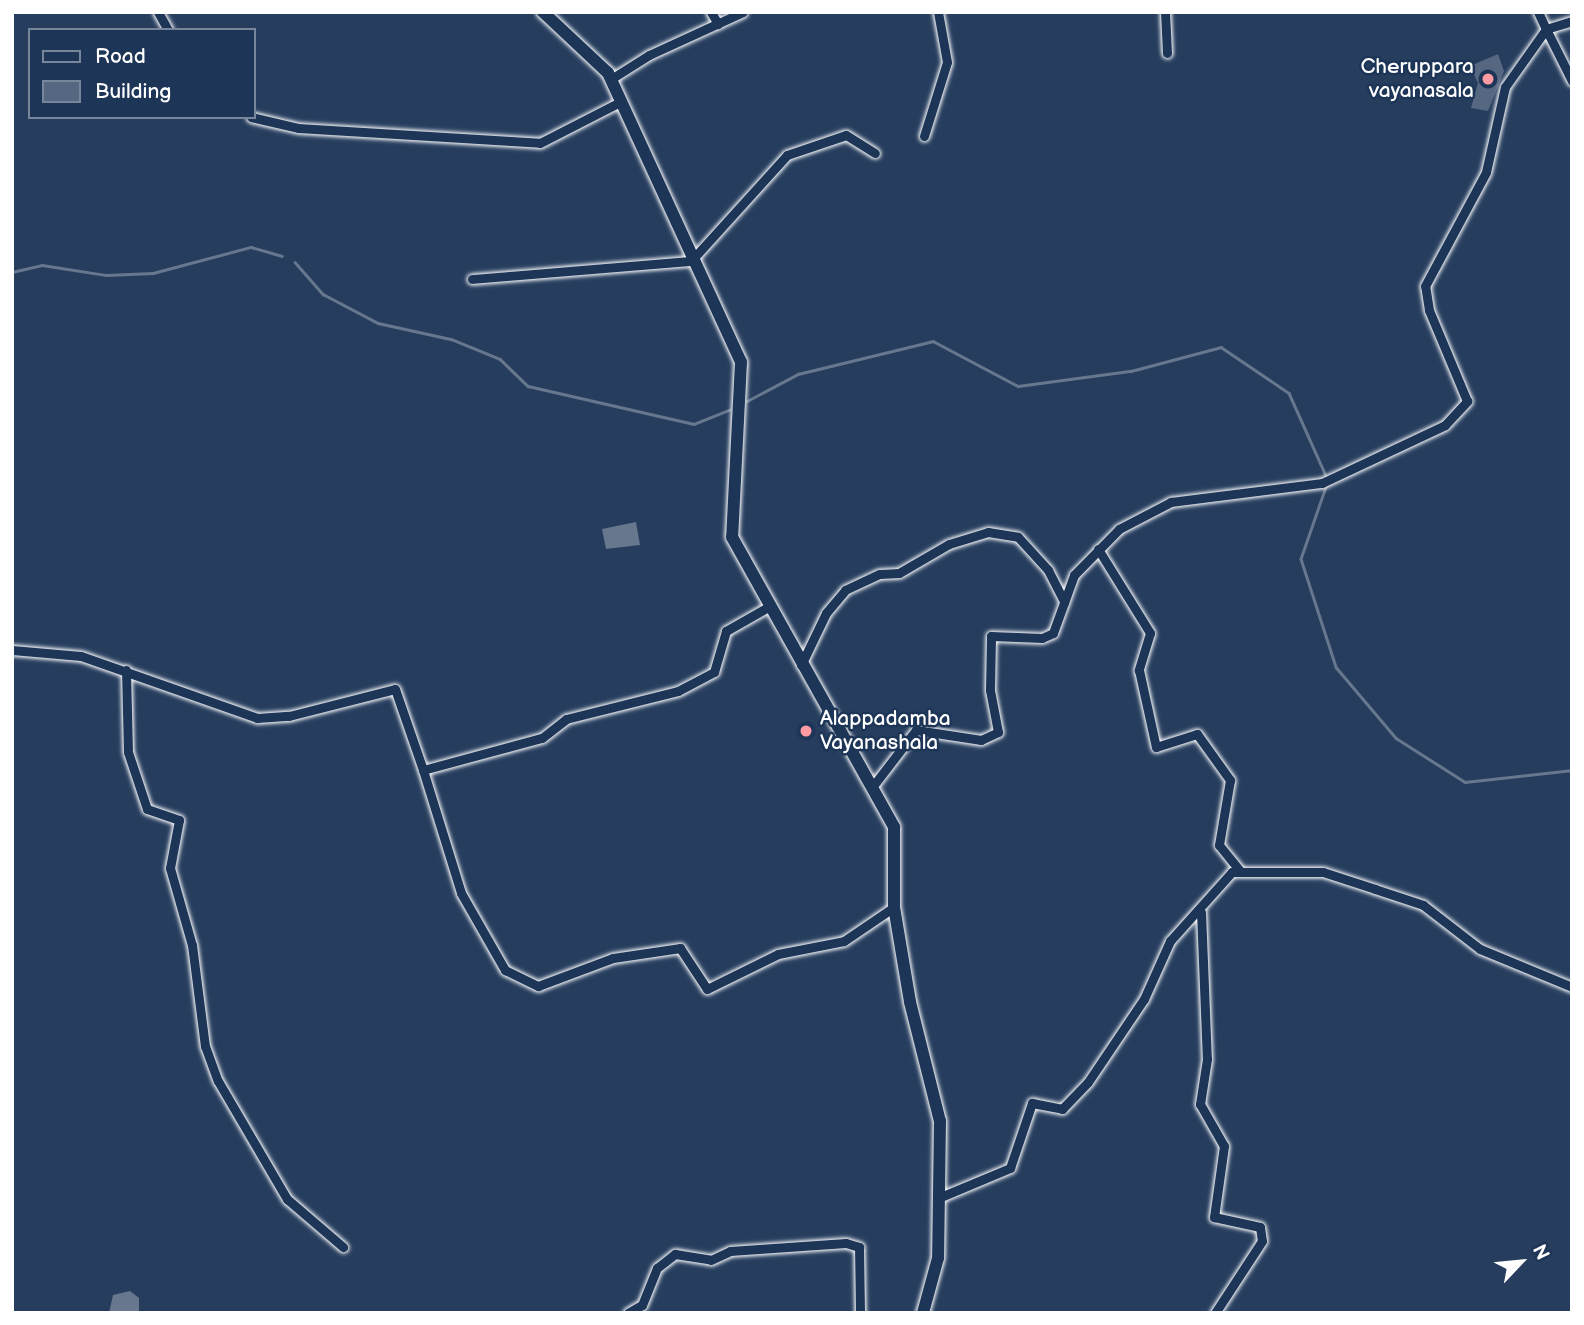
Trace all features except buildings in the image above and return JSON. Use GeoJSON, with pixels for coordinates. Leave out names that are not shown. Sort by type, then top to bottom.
{"type":"FeatureCollection","features":[{"type":"Feature","properties":{"kind":"street"},"geometry":{"type":"LineString","coordinates":[[158,12],[167,28]]}},
{"type":"Feature","properties":{"kind":"street"},"geometry":{"type":"LineString","coordinates":[[543,12],[611,79],[691,261],[741,362],[730,519],[732,537],[768,607],[873,786],[894,827],[894,907],[909,1002],[940,1121],[943,1196],[938,1258],[923,1313]]}},
{"type":"Feature","properties":{"kind":"street"},"geometry":{"type":"LineString","coordinates":[[711,12],[718,24]]}},
{"type":"Feature","properties":{"kind":"street"},"geometry":{"type":"LineString","coordinates":[[611,79],[649,55],[743,12]]}},
{"type":"Feature","properties":{"kind":"street"},"geometry":{"type":"LineString","coordinates":[[923,136],[947,62],[938,12]]}},
{"type":"Feature","properties":{"kind":"street"},"geometry":{"type":"LineString","coordinates":[[1165,12],[1167,53]]}},
{"type":"Feature","properties":{"kind":"street"},"geometry":{"type":"LineString","coordinates":[[1538,12],[1572,81]]}},
{"type":"Feature","properties":{"kind":"street"},"geometry":{"type":"LineString","coordinates":[[873,786],[916,730],[981,740],[998,732],[990,690],[991,636],[1042,638],[1053,633],[1074,575],[1119,529],[1171,502],[1322,483],[1425,436],[1467,401],[1429,310],[1425,286],[1486,172],[1505,87],[1546,29],[1572,21]]}},
{"type":"Feature","properties":{"kind":"street"},"geometry":{"type":"LineString","coordinates":[[256,118],[298,128],[540,143],[622,102]]}},
{"type":"Feature","properties":{"kind":"street"},"geometry":{"type":"LineString","coordinates":[[472,279],[691,261],[787,155],[846,135],[875,153]]}},
{"type":"Feature","properties":{"kind":"street"},"geometry":{"type":"LineString","coordinates":[[801,665],[826,613],[845,590],[880,573],[899,573],[948,544],[988,532],[1018,537],[1048,570],[1064,602]]}},
{"type":"Feature","properties":{"kind":"street"},"geometry":{"type":"LineString","coordinates":[[1098,549],[1150,633],[1139,670],[1156,747],[1197,734],[1230,780],[1219,845],[1240,871]]}},
{"type":"Feature","properties":{"kind":"street"},"geometry":{"type":"LineString","coordinates":[[422,770],[542,737],[566,719],[678,691],[713,672],[726,631],[768,607]]}},
{"type":"Feature","properties":{"kind":"street"},"geometry":{"type":"LineString","coordinates":[[12,650],[81,656],[126,670],[213,707],[257,718],[289,716],[394,689],[461,893],[505,970],[538,986],[613,958],[680,948],[707,989],[778,954],[844,941],[894,907]]}},
{"type":"Feature","properties":{"kind":"street"},"geometry":{"type":"LineString","coordinates":[[126,670],[128,752],[146,809],[179,820],[170,868],[192,945],[205,1046],[218,1081],[287,1199],[342,1247]]}},
{"type":"Feature","properties":{"kind":"street"},"geometry":{"type":"LineString","coordinates":[[943,1196],[1010,1168],[1032,1102],[1062,1109],[1088,1082],[1144,999],[1170,941],[1201,912],[1209,895],[1240,871],[1323,872],[1423,905],[1480,949],[1572,987]]}},
{"type":"Feature","properties":{"kind":"street"},"geometry":{"type":"LineString","coordinates":[[1201,912],[1207,1059],[1200,1104],[1224,1146],[1213,1217],[1260,1227],[1262,1241],[1215,1313]]}},
{"type":"Feature","properties":{"kind":"street"},"geometry":{"type":"LineString","coordinates":[[628,1313],[642,1305],[657,1268],[675,1254],[711,1260],[730,1251],[846,1243],[859,1247],[860,1313]]}},
{"type":"Feature","properties":{"kind":"water"},"geometry":{"type":"Polygon","coordinates":[[[636,522],[640,545],[606,549],[602,529],[636,522]]]}},
{"type":"Feature","properties":{"kind":"water"},"geometry":{"type":"Polygon","coordinates":[[[130,1291],[139,1298],[139,1313],[109,1313],[113,1295],[130,1291]]]}},
{"type":"Feature","properties":{"kind":"waterway"},"geometry":{"type":"LineString","coordinates":[[12,272],[42,265],[106,275],[153,273],[251,247],[282,256]]}},
{"type":"Feature","properties":{"kind":"waterway"},"geometry":{"type":"LineString","coordinates":[[295,262],[323,294],[378,323],[451,339],[500,359],[528,386],[694,424],[729,410]]}},
{"type":"Feature","properties":{"kind":"waterway"},"geometry":{"type":"LineString","coordinates":[[747,401],[798,374],[933,341],[1018,386],[1131,371],[1221,347],[1289,393],[1327,478]]}},
{"type":"Feature","properties":{"kind":"waterway"},"geometry":{"type":"LineString","coordinates":[[1327,484],[1301,559],[1336,667],[1396,738],[1465,782],[1572,770]]}},
{"type":"Feature","properties":{"kind":"place","name":"Cheruppara vayanasala"},"geometry":{"type":"Point","coordinates":[1488,79]}},
{"type":"Feature","properties":{"kind":"place","name":"Alappadamba Vayanashala"},"geometry":{"type":"Point","coordinates":[806,731]}}]}
